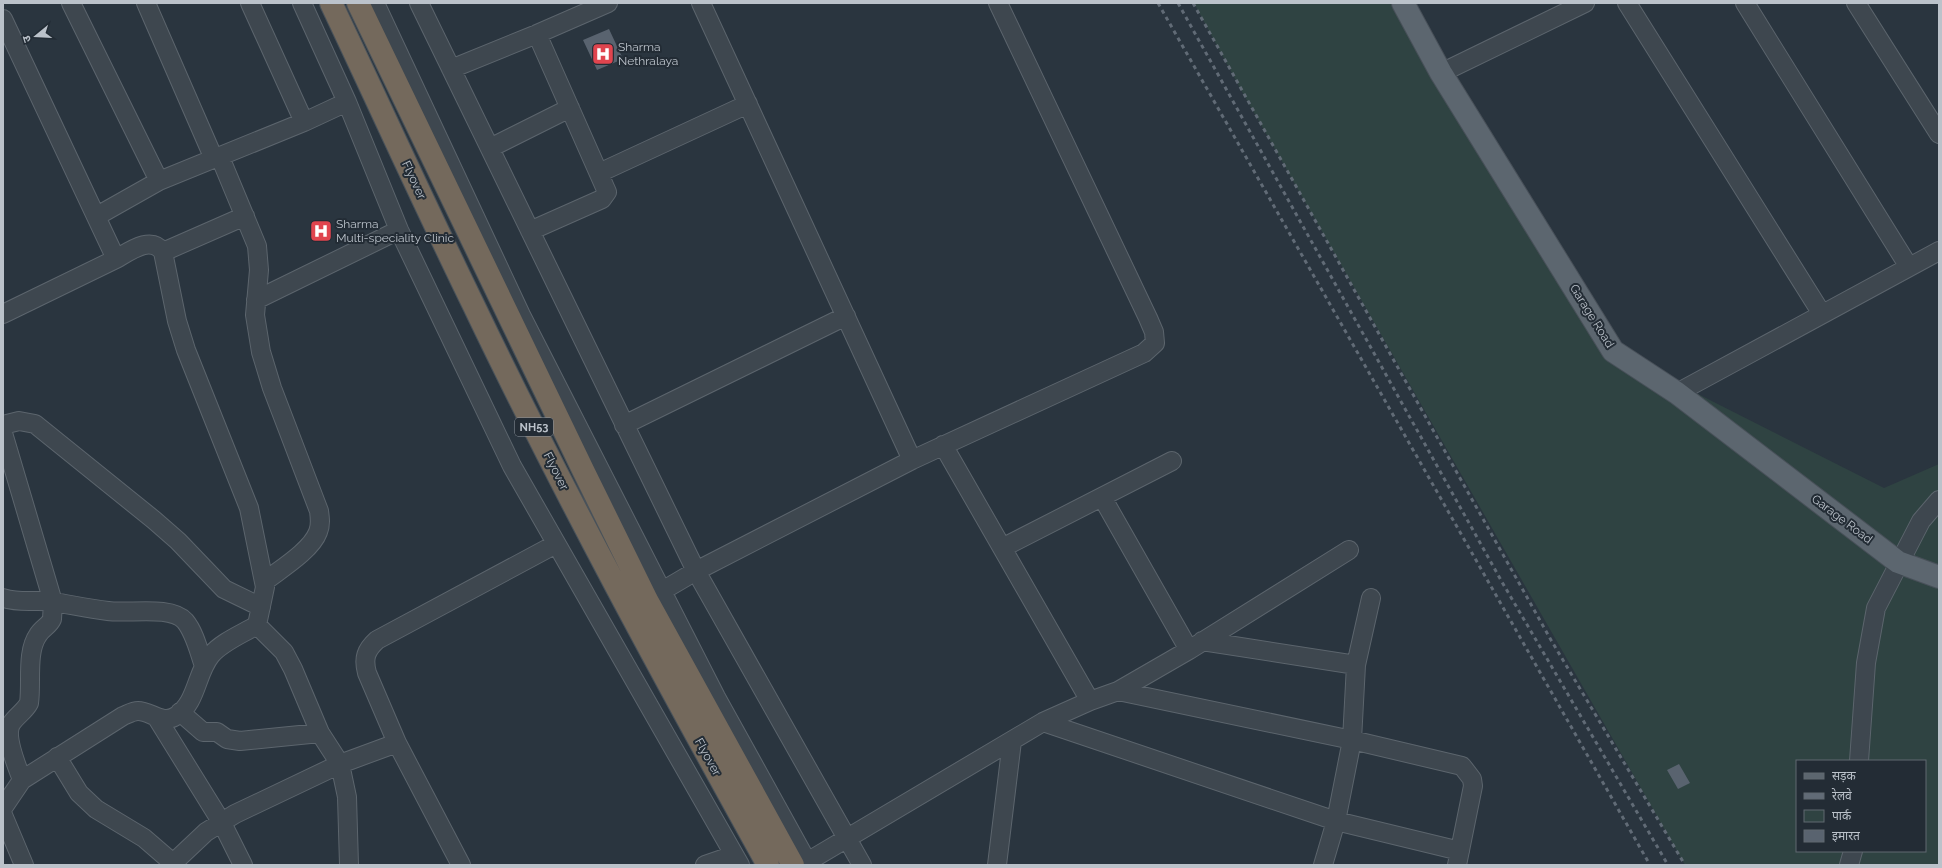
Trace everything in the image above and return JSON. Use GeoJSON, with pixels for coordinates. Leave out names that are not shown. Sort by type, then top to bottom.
{"type":"FeatureCollection","features":[{"type":"Feature","properties":{"kind":"highway","name":"Flyover"},"geometry":{"type":"LineString","coordinates":[[331,3],[474,307],[548,454],[623,601],[768,865]]}},
{"type":"Feature","properties":{"kind":"highway","name":"Flyover"},"geometry":{"type":"LineString","coordinates":[[358,3],[647,600],[776,834],[803,864]]}},
{"type":"Feature","properties":{"kind":"main road","name":"Garage Road"},"geometry":{"type":"LineString","coordinates":[[1403,3],[1441,73],[1613,351],[1676,393],[1898,562],[1939,577]]}},
{"type":"Feature","properties":{"kind":"street"},"geometry":{"type":"LineString","coordinates":[[71,3],[159,181]]}},
{"type":"Feature","properties":{"kind":"street"},"geometry":{"type":"LineString","coordinates":[[146,3],[245,216],[257,246],[259,270],[255,315],[261,352],[272,388],[320,511],[320,525],[317,534],[309,546],[264,582]]}},
{"type":"Feature","properties":{"kind":"street"},"geometry":{"type":"LineString","coordinates":[[250,3],[304,122]]}},
{"type":"Feature","properties":{"kind":"street"},"geometry":{"type":"LineString","coordinates":[[302,3],[347,102],[400,230],[512,466],[737,860],[705,865]]}},
{"type":"Feature","properties":{"kind":"street"},"geometry":{"type":"LineString","coordinates":[[375,3],[521,315],[803,864],[1043,722],[1090,701],[1118,691],[1196,646],[1349,550]]}},
{"type":"Feature","properties":{"kind":"street"},"geometry":{"type":"LineString","coordinates":[[451,69],[608,3]]}},
{"type":"Feature","properties":{"kind":"street"},"geometry":{"type":"LineString","coordinates":[[702,3],[912,460]]}},
{"type":"Feature","properties":{"kind":"street"},"geometry":{"type":"LineString","coordinates":[[662,591],[696,571],[912,460],[1144,353],[1155,343],[1154,332],[1148,318],[998,3]]}},
{"type":"Feature","properties":{"kind":"street"},"geometry":{"type":"LineString","coordinates":[[1441,73],[1586,3]]}},
{"type":"Feature","properties":{"kind":"street"},"geometry":{"type":"LineString","coordinates":[[1627,3],[1822,314]]}},
{"type":"Feature","properties":{"kind":"street"},"geometry":{"type":"LineString","coordinates":[[1745,3],[1909,267]]}},
{"type":"Feature","properties":{"kind":"street"},"geometry":{"type":"LineString","coordinates":[[1856,3],[1939,134]]}},
{"type":"Feature","properties":{"kind":"street"},"geometry":{"type":"LineString","coordinates":[[422,4],[451,69],[696,571],[862,865]]}},
{"type":"Feature","properties":{"kind":"street"},"geometry":{"type":"LineString","coordinates":[[3,19],[116,259]]}},
{"type":"Feature","properties":{"kind":"street"},"geometry":{"type":"LineString","coordinates":[[530,231],[602,199],[607,192],[537,34]]}},
{"type":"Feature","properties":{"kind":"street"},"geometry":{"type":"LineString","coordinates":[[97,216],[159,181],[304,122],[347,102]]}},
{"type":"Feature","properties":{"kind":"street"},"geometry":{"type":"LineString","coordinates":[[599,173],[748,104]]}},
{"type":"Feature","properties":{"kind":"street"},"geometry":{"type":"LineString","coordinates":[[490,148],[570,108]]}},
{"type":"Feature","properties":{"kind":"street"},"geometry":{"type":"LineString","coordinates":[[163,252],[245,216]]}},
{"type":"Feature","properties":{"kind":"street"},"geometry":{"type":"LineString","coordinates":[[256,300],[400,230]]}},
{"type":"Feature","properties":{"kind":"street"},"geometry":{"type":"LineString","coordinates":[[3,314],[134,249],[149,244],[159,247],[163,252],[177,321],[186,350],[249,508],[265,587],[257,625],[218,649],[211,655],[204,666],[193,693],[180,712],[168,720],[157,718],[146,712],[132,712],[123,716],[22,780],[3,808]]}},
{"type":"Feature","properties":{"kind":"street"},"geometry":{"type":"LineString","coordinates":[[1676,393],[1939,251]]}},
{"type":"Feature","properties":{"kind":"street"},"geometry":{"type":"LineString","coordinates":[[624,425],[846,316]]}},
{"type":"Feature","properties":{"kind":"street"},"geometry":{"type":"LineString","coordinates":[[3,425],[18,421],[35,424],[154,520],[178,541],[224,589],[261,607]]}},
{"type":"Feature","properties":{"kind":"street"},"geometry":{"type":"LineString","coordinates":[[3,433],[53,602],[52,619],[37,635],[34,645],[30,666],[29,702],[8,729],[9,739],[22,780]]}},
{"type":"Feature","properties":{"kind":"street"},"geometry":{"type":"LineString","coordinates":[[943,445],[1090,701]]}},
{"type":"Feature","properties":{"kind":"street"},"geometry":{"type":"LineString","coordinates":[[1002,548],[1172,461]]}},
{"type":"Feature","properties":{"kind":"street"},"geometry":{"type":"LineString","coordinates":[[1102,497],[1196,646]]}},
{"type":"Feature","properties":{"kind":"street"},"geometry":{"type":"LineString","coordinates":[[1859,760],[1866,663],[1876,608],[1898,562],[1921,521],[1939,500]]}},
{"type":"Feature","properties":{"kind":"street"},"geometry":{"type":"LineString","coordinates":[[462,865],[397,743],[367,673],[365,655],[377,640],[556,544]]}},
{"type":"Feature","properties":{"kind":"street"},"geometry":{"type":"LineString","coordinates":[[3,598],[17,602],[53,602],[109,612],[153,612],[168,613],[178,616],[190,628],[204,666]]}},
{"type":"Feature","properties":{"kind":"street"},"geometry":{"type":"LineString","coordinates":[[1323,865],[1336,822],[1352,740],[1356,665],[1371,598]]}},
{"type":"Feature","properties":{"kind":"street"},"geometry":{"type":"LineString","coordinates":[[257,625],[284,652],[293,669],[320,733],[340,764],[347,798],[346,864]]}},
{"type":"Feature","properties":{"kind":"street"},"geometry":{"type":"LineString","coordinates":[[1196,646],[1356,665]]}},
{"type":"Feature","properties":{"kind":"street"},"geometry":{"type":"LineString","coordinates":[[1043,722],[1336,822],[1459,858],[1473,786],[1472,779],[1468,771],[1462,766],[1352,740],[1118,691]]}},
{"type":"Feature","properties":{"kind":"street"},"geometry":{"type":"LineString","coordinates":[[180,712],[203,732],[216,732],[227,739],[240,741],[320,733]]}},
{"type":"Feature","properties":{"kind":"street"},"geometry":{"type":"LineString","coordinates":[[157,718],[222,823],[243,865]]}},
{"type":"Feature","properties":{"kind":"street"},"geometry":{"type":"LineString","coordinates":[[1001,864],[1012,741]]}},
{"type":"Feature","properties":{"kind":"street"},"geometry":{"type":"LineString","coordinates":[[57,758],[79,793],[96,809],[144,838],[172,864],[206,832],[235,814],[340,764],[397,743]]}},
{"type":"Feature","properties":{"kind":"street"},"geometry":{"type":"LineString","coordinates":[[3,814],[24,865]]}},
{"type":"Feature","properties":{"kind":"street"},"geometry":{"type":"LineString","coordinates":[[1850,865],[1853,852]]}},
{"type":"Feature","properties":{"kind":"green space"},"geometry":{"type":"Polygon","coordinates":[[[1194,3],[1403,3],[1613,351],[1884,488],[1939,464],[1939,865],[1685,865],[1241,90],[1194,3]]]}},
{"type":"Feature","properties":{"kind":"building"},"geometry":{"type":"Polygon","coordinates":[[[609,29],[623,59],[597,70],[583,40],[609,29]]]}},
{"type":"Feature","properties":{"kind":"building"},"geometry":{"type":"Polygon","coordinates":[[[1679,764],[1690,783],[1678,789],[1667,770],[1679,764]]]}},
{"type":"Feature","properties":{"kind":"railway"},"geometry":{"type":"LineString","coordinates":[[1158,3],[1650,865]]}},
{"type":"Feature","properties":{"kind":"railway"},"geometry":{"type":"LineString","coordinates":[[1178,3],[1502,582],[1668,865]]}},
{"type":"Feature","properties":{"kind":"railway"},"geometry":{"type":"LineString","coordinates":[[1193,3],[1551,640],[1685,865]]}},
{"type":"Feature","properties":{"kind":"place","name":"Sharma Nethralaya"},"geometry":{"type":"Point","coordinates":[603,54]}},
{"type":"Feature","properties":{"kind":"place","name":"Sharma Multi-speciality Clinic"},"geometry":{"type":"Point","coordinates":[321,231]}}]}
